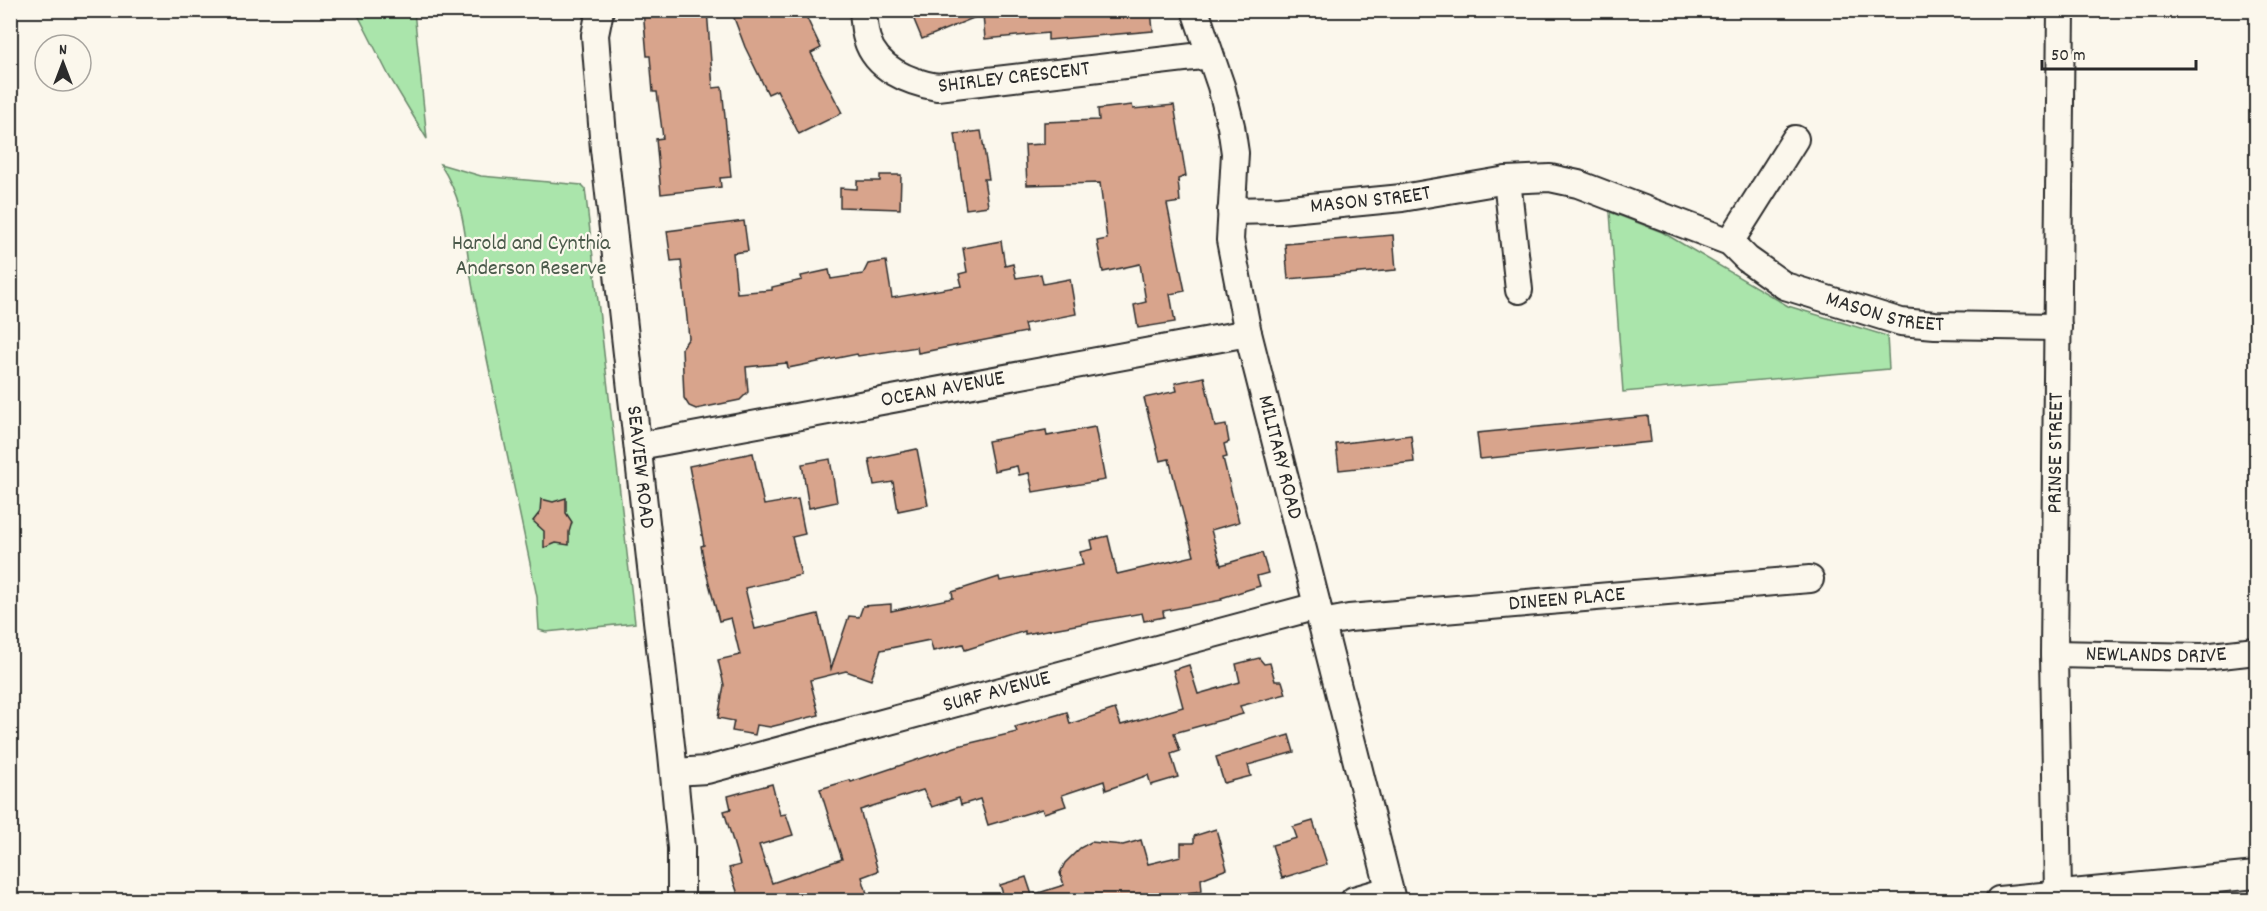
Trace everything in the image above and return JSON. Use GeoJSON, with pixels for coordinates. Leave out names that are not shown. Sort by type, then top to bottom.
{"type":"FeatureCollection","features":[{"type":"Feature","properties":{"kind":"street","name":"SEAVIEW ROAD"},"geometry":{"type":"LineString","coordinates":[[585,10],[595,35]]}},
{"type":"Feature","properties":{"kind":"street","name":"SEAVIEW ROAD"},"geometry":{"type":"LineString","coordinates":[[600,10],[595,35],[604,149],[674,772],[681,848],[681,900]]}},
{"type":"Feature","properties":{"kind":"street","name":"SHIRLEY CRESCENT"},"geometry":{"type":"LineString","coordinates":[[863,10],[867,40],[876,55],[895,73],[912,83],[937,87],[1210,55]]}},
{"type":"Feature","properties":{"kind":"street","name":"MILITARY ROAD"},"geometry":{"type":"LineString","coordinates":[[1195,10],[1231,126],[1234,153],[1230,240],[1248,333],[1391,895]]}},
{"type":"Feature","properties":{"kind":"street","name":"PRINSE STREET"},"geometry":{"type":"LineString","coordinates":[[2058,894],[2054,654],[2061,10]]}},
{"type":"Feature","properties":{"kind":"street"},"geometry":{"type":"LineString","coordinates":[[1730,242],[1795,139]]}},
{"type":"Feature","properties":{"kind":"street","name":"MASON STREET"},"geometry":{"type":"LineString","coordinates":[[1231,210],[1280,210],[1402,198],[1507,180],[1550,178],[1578,184],[1730,242],[1747,259],[1785,286],[1901,322],[1935,325],[2058,327]]}},
{"type":"Feature","properties":{"kind":"street"},"geometry":{"type":"LineString","coordinates":[[1507,180],[1519,290]]}},
{"type":"Feature","properties":{"kind":"street","name":"OCEAN AVENUE"},"geometry":{"type":"LineString","coordinates":[[639,446],[1248,333]]}},
{"type":"Feature","properties":{"kind":"street","name":"DINEEN PLACE"},"geometry":{"type":"LineString","coordinates":[[1320,614],[1349,618],[1810,579]]}},
{"type":"Feature","properties":{"kind":"street","name":"SURF AVENUE"},"geometry":{"type":"LineString","coordinates":[[674,772],[707,770],[1320,614]]}},
{"type":"Feature","properties":{"kind":"street","name":"NEWLANDS DRIVE"},"geometry":{"type":"LineString","coordinates":[[2054,654],[2203,657],[2256,651]]}},
{"type":"Feature","properties":{"kind":"street"},"geometry":{"type":"LineString","coordinates":[[1999,900],[2256,875]]}},
{"type":"Feature","properties":{"kind":"street"},"geometry":{"type":"LineString","coordinates":[[1354,900],[1391,895]]}},
{"type":"Feature","properties":{"kind":"green space"},"geometry":{"type":"Polygon","coordinates":[[[356,11],[414,11],[427,139],[389,76],[356,11]]]}},
{"type":"Feature","properties":{"kind":"green space","name":"Harold and Cynthia Anderson Reserve"},"geometry":{"type":"Polygon","coordinates":[[[440,164],[481,176],[582,185],[585,188],[635,623],[546,632],[539,630],[537,597],[488,366],[473,289],[464,225],[456,195],[440,164]]]}},
{"type":"Feature","properties":{"kind":"green space"},"geometry":{"type":"Polygon","coordinates":[[[1610,212],[1662,232],[1788,306],[1887,336],[1889,369],[1623,392],[1610,212]]]}},
{"type":"Feature","properties":{"kind":"building"},"geometry":{"type":"Polygon","coordinates":[[[643,10],[707,10],[713,88],[722,87],[731,177],[720,178],[721,187],[661,194],[656,139],[663,138],[657,92],[653,92],[650,56],[647,56],[643,10]]]}},
{"type":"Feature","properties":{"kind":"building"},"geometry":{"type":"Polygon","coordinates":[[[731,10],[803,10],[821,48],[811,53],[842,113],[799,134],[777,90],[768,94],[745,47],[731,10]]]}},
{"type":"Feature","properties":{"kind":"building"},"geometry":{"type":"Polygon","coordinates":[[[910,10],[1037,10],[1037,15],[1069,13],[1069,10],[1151,10],[1153,31],[1048,40],[1048,33],[985,39],[983,14],[922,39],[910,10]]]}},
{"type":"Feature","properties":{"kind":"building"},"geometry":{"type":"Polygon","coordinates":[[[1132,105],[1133,109],[1174,105],[1186,176],[1178,179],[1180,202],[1167,204],[1185,291],[1170,294],[1175,322],[1138,328],[1134,305],[1146,302],[1140,264],[1103,272],[1097,241],[1107,239],[1100,183],[1027,185],[1025,145],[1044,144],[1044,122],[1099,120],[1098,109],[1132,105]]]}},
{"type":"Feature","properties":{"kind":"building"},"geometry":{"type":"Polygon","coordinates":[[[981,131],[989,179],[984,179],[988,206],[966,209],[955,134],[981,131]]]}},
{"type":"Feature","properties":{"kind":"building"},"geometry":{"type":"Polygon","coordinates":[[[880,175],[901,175],[900,209],[840,207],[840,188],[857,189],[857,181],[880,181],[880,175]]]}},
{"type":"Feature","properties":{"kind":"building"},"geometry":{"type":"Polygon","coordinates":[[[744,221],[748,251],[733,253],[737,293],[772,290],[772,287],[802,280],[801,276],[829,270],[831,279],[863,274],[868,264],[886,261],[892,298],[962,286],[959,274],[967,272],[963,248],[1001,241],[1005,266],[1013,264],[1016,278],[1041,274],[1043,284],[1070,279],[1076,314],[1024,324],[1026,332],[918,353],[917,347],[858,356],[857,354],[788,368],[787,363],[746,367],[748,392],[740,400],[696,409],[689,406],[684,398],[682,348],[689,338],[681,260],[671,261],[667,231],[744,221]]]}},
{"type":"Feature","properties":{"kind":"building"},"geometry":{"type":"Polygon","coordinates":[[[1393,235],[1396,270],[1288,279],[1285,244],[1393,235]]]}},
{"type":"Feature","properties":{"kind":"building"},"geometry":{"type":"Polygon","coordinates":[[[1204,377],[1215,427],[1226,425],[1229,442],[1224,444],[1227,457],[1223,458],[1239,522],[1211,530],[1221,565],[1262,553],[1268,573],[1257,576],[1260,586],[1221,598],[1222,600],[1163,611],[1164,617],[1144,621],[1142,613],[1025,634],[1025,631],[965,650],[963,644],[933,651],[930,640],[881,650],[871,680],[846,671],[810,680],[819,715],[770,727],[757,725],[755,735],[732,731],[734,721],[718,718],[724,685],[718,660],[740,655],[731,618],[719,621],[705,568],[701,546],[704,545],[689,466],[753,453],[764,505],[798,499],[805,534],[792,537],[801,575],[745,588],[755,629],[818,614],[831,669],[849,616],[859,617],[863,606],[891,604],[891,611],[953,598],[952,592],[999,577],[1000,581],[1083,565],[1080,552],[1093,549],[1091,540],[1108,536],[1117,574],[1194,556],[1169,459],[1160,461],[1144,398],[1177,391],[1175,383],[1204,377]]]}},
{"type":"Feature","properties":{"kind":"building"},"geometry":{"type":"Polygon","coordinates":[[[1648,416],[1651,442],[1480,459],[1477,433],[1648,416]]]}},
{"type":"Feature","properties":{"kind":"building"},"geometry":{"type":"Polygon","coordinates":[[[1095,427],[1105,480],[1033,492],[1029,473],[1019,475],[1017,466],[994,471],[988,441],[1046,430],[1047,436],[1095,427]]]}},
{"type":"Feature","properties":{"kind":"building"},"geometry":{"type":"Polygon","coordinates":[[[1411,435],[1414,462],[1339,470],[1336,444],[1411,435]]]}},
{"type":"Feature","properties":{"kind":"building"},"geometry":{"type":"Polygon","coordinates":[[[917,449],[928,505],[898,511],[893,482],[874,485],[869,459],[917,449]]]}},
{"type":"Feature","properties":{"kind":"building"},"geometry":{"type":"Polygon","coordinates":[[[830,459],[837,502],[809,508],[802,464],[830,459]]]}},
{"type":"Feature","properties":{"kind":"building"},"geometry":{"type":"Polygon","coordinates":[[[566,498],[566,513],[572,522],[569,545],[556,543],[544,548],[544,531],[533,521],[540,512],[541,499],[553,502],[566,498]]]}},
{"type":"Feature","properties":{"kind":"building"},"geometry":{"type":"Polygon","coordinates":[[[1259,658],[1264,664],[1270,663],[1275,681],[1282,681],[1286,694],[1240,706],[1243,714],[1174,733],[1180,751],[1171,754],[1178,777],[1151,785],[1148,775],[1106,790],[1104,781],[1062,795],[1066,806],[1044,813],[1042,809],[988,825],[980,799],[961,805],[959,798],[932,807],[923,790],[860,810],[878,871],[862,877],[869,900],[740,900],[729,868],[740,865],[724,811],[731,809],[728,796],[772,784],[780,815],[786,814],[793,835],[759,845],[772,883],[842,859],[820,789],[850,780],[851,782],[958,746],[1017,732],[1015,727],[1067,712],[1070,724],[1115,709],[1121,725],[1183,707],[1173,670],[1189,665],[1198,694],[1240,682],[1236,664],[1259,658]]]}},
{"type":"Feature","properties":{"kind":"building"},"geometry":{"type":"Polygon","coordinates":[[[1289,735],[1294,752],[1248,765],[1251,776],[1224,783],[1216,757],[1289,735]]]}},
{"type":"Feature","properties":{"kind":"building"},"geometry":{"type":"Polygon","coordinates":[[[1313,821],[1327,864],[1282,878],[1272,845],[1297,838],[1293,827],[1313,821]]]}},
{"type":"Feature","properties":{"kind":"building"},"geometry":{"type":"Polygon","coordinates":[[[1216,829],[1227,869],[1201,879],[1202,891],[1176,894],[1177,900],[1005,900],[1000,885],[1026,877],[1032,895],[1064,885],[1060,873],[1065,863],[1080,848],[1091,842],[1123,845],[1141,840],[1148,864],[1181,856],[1181,843],[1194,843],[1194,836],[1216,829]]]}}]}
